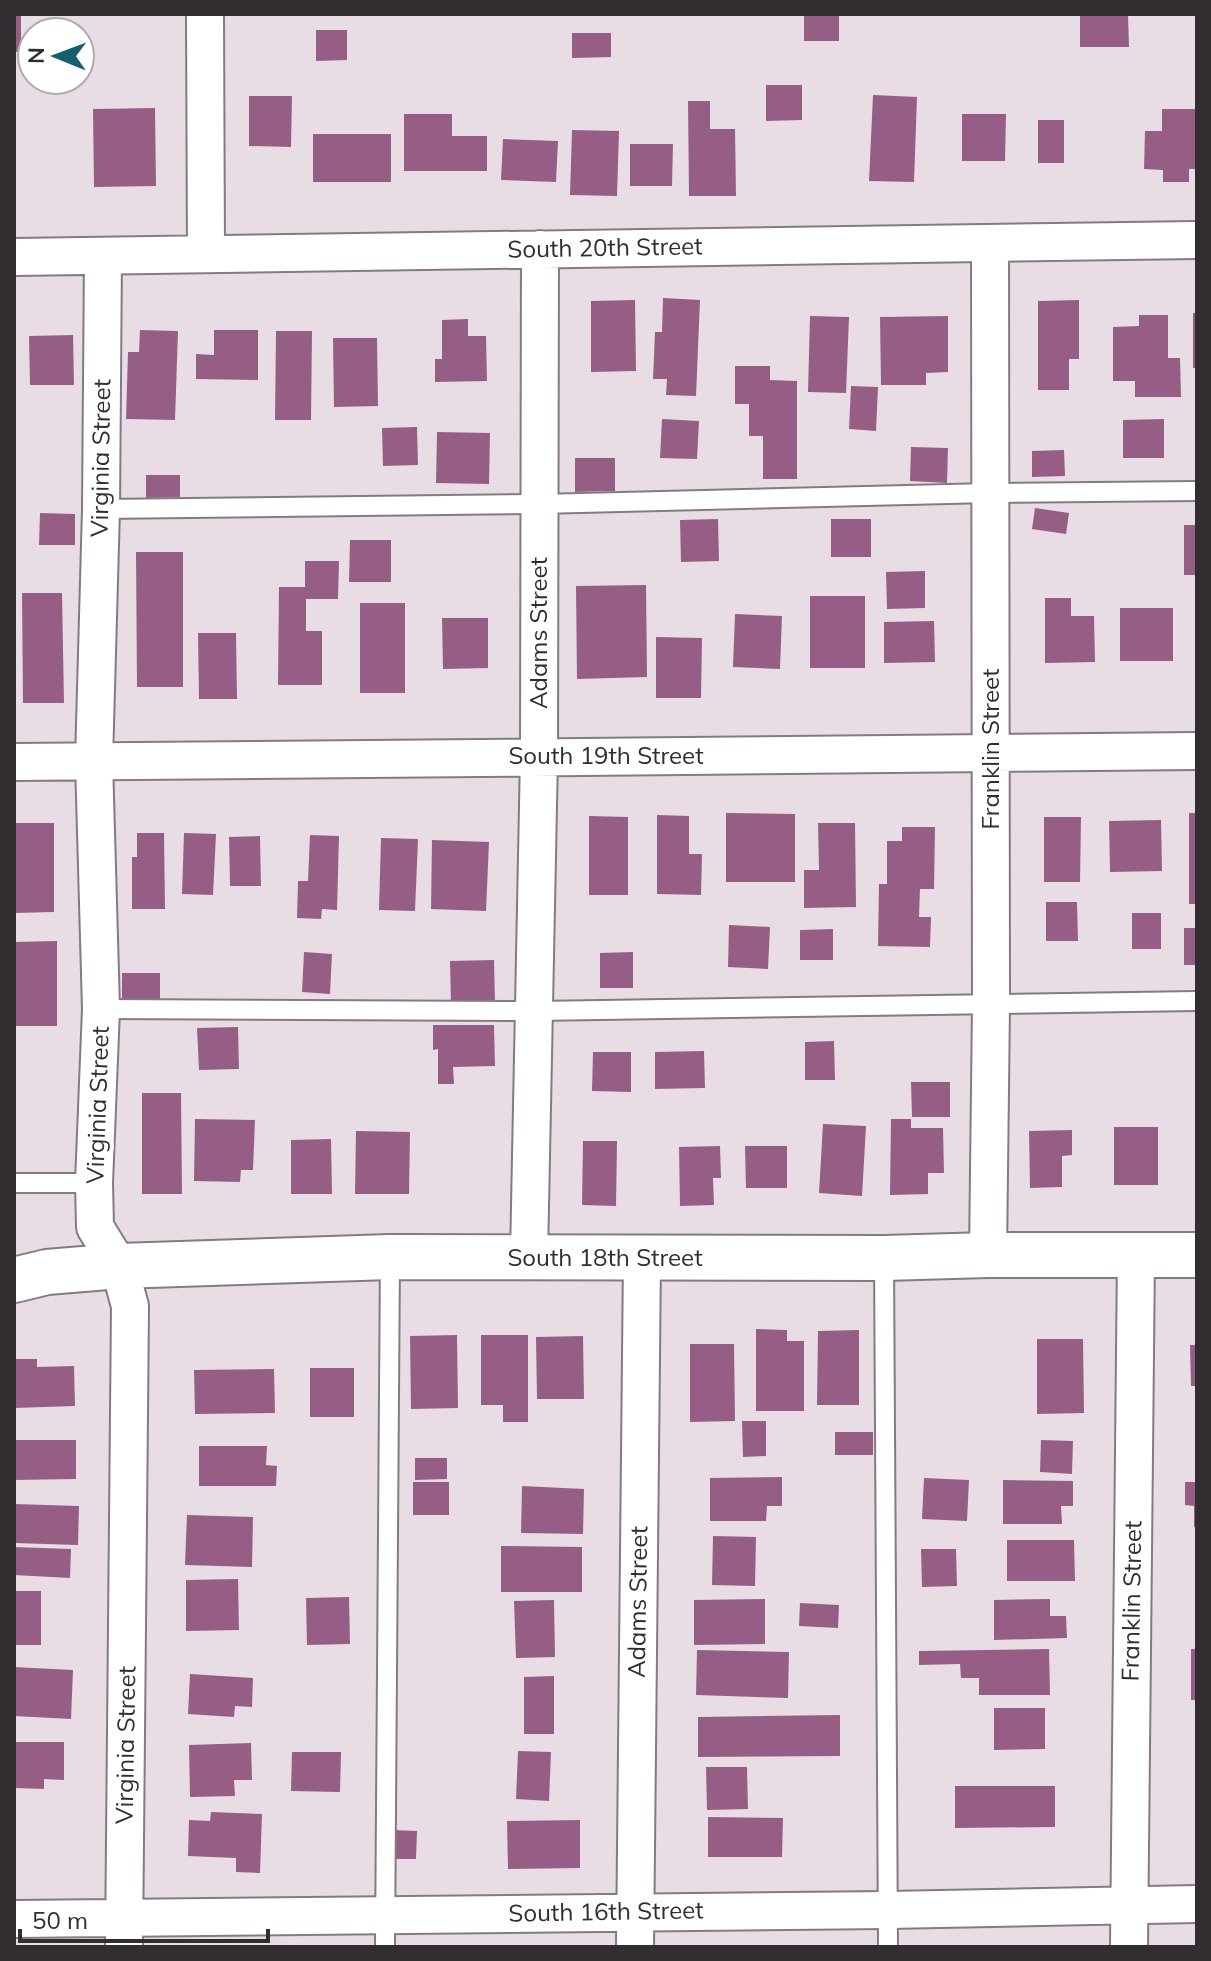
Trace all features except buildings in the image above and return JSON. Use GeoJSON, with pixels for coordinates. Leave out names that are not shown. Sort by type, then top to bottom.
{"type":"FeatureCollection","features":[{"type":"Feature","properties":{"kind":"main road","name":"South 18th Street"},"geometry":{"type":"LineString","coordinates":[[25,1273],[119,1266],[390,1257],[1197,1255]]}},
{"type":"Feature","properties":{"kind":"street"},"geometry":{"type":"LineString","coordinates":[[205,14],[206,254]]}},
{"type":"Feature","properties":{"kind":"street","name":"South 20th Street"},"geometry":{"type":"LineString","coordinates":[[14,257],[1197,240]]}},
{"type":"Feature","properties":{"kind":"street","name":"Franklin Street"},"geometry":{"type":"LineString","coordinates":[[988,1255],[991,1005],[990,243]]}},
{"type":"Feature","properties":{"kind":"street","name":"Adams Street"},"geometry":{"type":"LineString","coordinates":[[529,1257],[539,756],[540,249]]}},
{"type":"Feature","properties":{"kind":"street","name":"Virginia Street"},"geometry":{"type":"LineString","coordinates":[[103,256],[101,509],[94,761],[101,1009],[94,1183],[95,1227],[119,1266],[130,1306],[124,1932]]}},
{"type":"Feature","properties":{"kind":"street","name":"South 19th Street"},"geometry":{"type":"LineString","coordinates":[[14,762],[1197,751]]}},
{"type":"Feature","properties":{"kind":"street","name":"Franklin Street"},"geometry":{"type":"LineString","coordinates":[[1129,1947],[1136,1255]]}},
{"type":"Feature","properties":{"kind":"street","name":"Adams Street"},"geometry":{"type":"LineString","coordinates":[[635,1947],[642,1258]]}},
{"type":"Feature","properties":{"kind":"street","name":"South 16th Street"},"geometry":{"type":"LineString","coordinates":[[14,1919],[124,1932],[385,1931],[635,1911],[1197,1904]]}},
{"type":"Feature","properties":{"kind":"lane"},"geometry":{"type":"LineString","coordinates":[[101,509],[1197,491]]}},
{"type":"Feature","properties":{"kind":"lane"},"geometry":{"type":"LineString","coordinates":[[101,1009],[535,1011],[1197,1001]]}},
{"type":"Feature","properties":{"kind":"lane"},"geometry":{"type":"LineString","coordinates":[[14,1183],[94,1183]]}},
{"type":"Feature","properties":{"kind":"lane"},"geometry":{"type":"LineString","coordinates":[[385,1931],[390,1257]]}},
{"type":"Feature","properties":{"kind":"lane"},"geometry":{"type":"LineString","coordinates":[[884,1258],[888,1947]]}}]}
